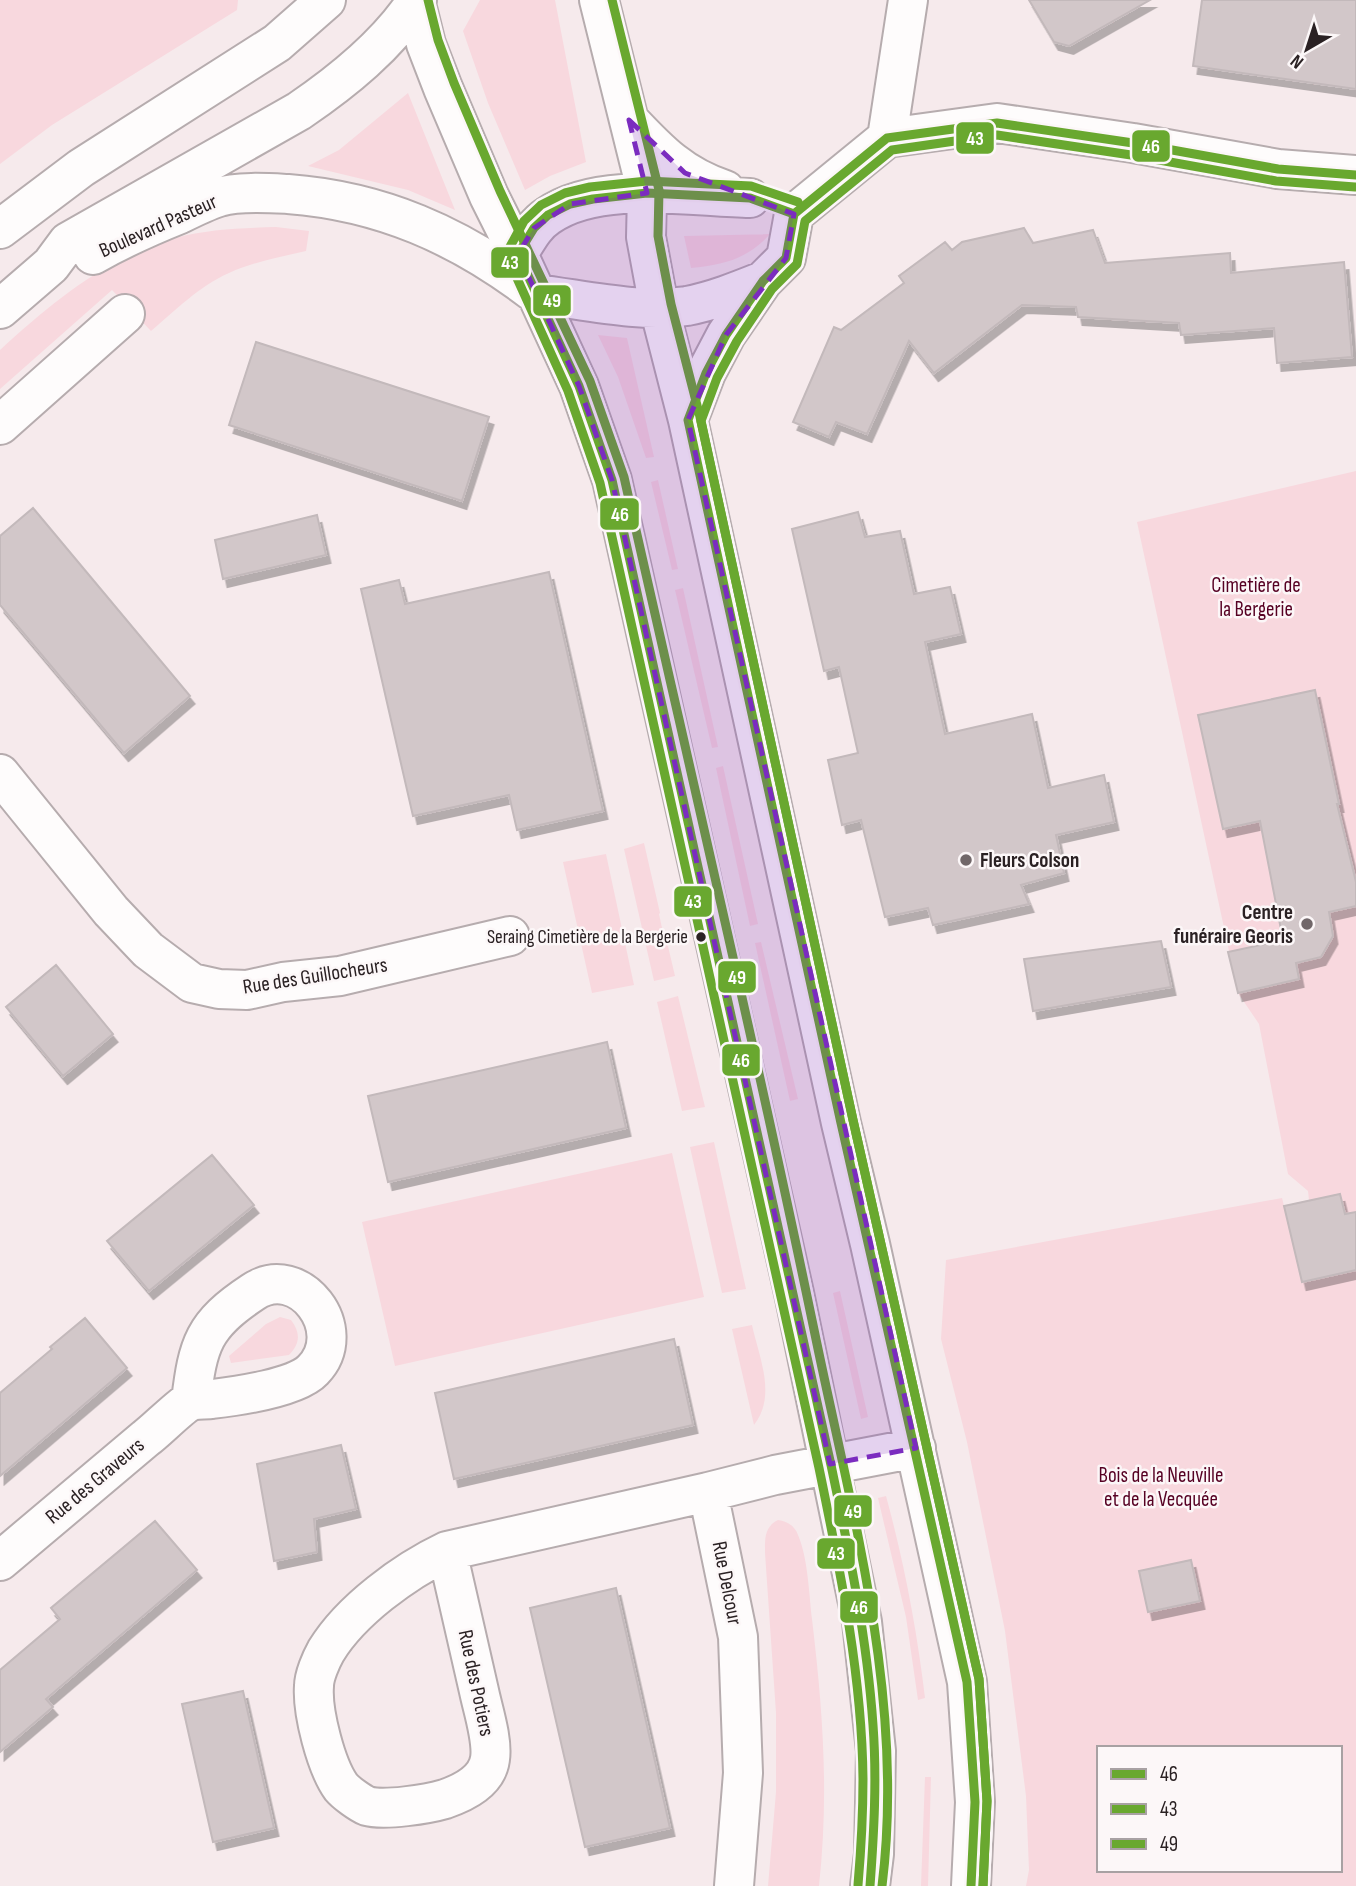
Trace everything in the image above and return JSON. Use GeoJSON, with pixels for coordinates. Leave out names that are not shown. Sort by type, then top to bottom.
{"type":"FeatureCollection","features":[{"type":"Feature","properties":{"kind":"street"},"geometry":{"type":"LineString","coordinates":[[0,229],[81,169],[277,43],[326,0]]}},
{"type":"Feature","properties":{"kind":"street"},"geometry":{"type":"LineString","coordinates":[[599,0],[646,192],[646,237],[659,307],[688,420],[841,1123],[967,1682],[975,1802],[971,1886]]}},
{"type":"Feature","properties":{"kind":"street"},"geometry":{"type":"LineString","coordinates":[[887,138],[908,0]]}},
{"type":"Feature","properties":{"kind":"street"},"geometry":{"type":"LineString","coordinates":[[416,1],[426,44],[443,88],[489,196],[579,386],[612,480],[830,1464],[862,1622],[871,1685],[876,1751],[874,1854],[870,1886]]}},
{"type":"Feature","properties":{"kind":"street","name":"Boulevard Pasteur"},"geometry":{"type":"LineString","coordinates":[[0,309],[51,265],[68,242],[299,111],[327,92],[366,59],[404,19],[416,1]]}},
{"type":"Feature","properties":{"kind":"street"},"geometry":{"type":"LineString","coordinates":[[629,120],[662,155],[685,173],[794,214]]}},
{"type":"Feature","properties":{"kind":"street"},"geometry":{"type":"LineString","coordinates":[[688,420],[706,373],[726,335],[763,281],[786,257],[794,214],[887,138],[997,122],[1278,169],[1356,175]]}},
{"type":"Feature","properties":{"kind":"street"},"geometry":{"type":"LineString","coordinates":[[518,254],[534,228],[548,215],[570,204],[646,192],[750,198]]}},
{"type":"Feature","properties":{"kind":"street","name":"Boulevard Pasteur"},"geometry":{"type":"LineString","coordinates":[[51,265],[80,262],[129,235],[220,196],[283,194],[365,205],[419,223],[495,263],[536,294]]}},
{"type":"Feature","properties":{"kind":"street"},"geometry":{"type":"LineString","coordinates":[[536,294],[659,307],[685,306],[710,301],[763,281]]}},
{"type":"Feature","properties":{"kind":"street"},"geometry":{"type":"LineString","coordinates":[[0,425],[125,314]]}},
{"type":"Feature","properties":{"kind":"street","name":"Rue des Guillocheurs"},"geometry":{"type":"LineString","coordinates":[[0,774],[111,911],[148,950],[192,983],[219,989],[247,990],[283,982],[340,976],[510,936]]}},
{"type":"Feature","properties":{"kind":"street","name":"Rue des Graveurs"},"geometry":{"type":"LineString","coordinates":[[0,1561],[191,1401]]}},
{"type":"Feature","properties":{"kind":"street"},"geometry":{"type":"LineString","coordinates":[[709,1492],[740,1483],[916,1448]]}},
{"type":"Feature","properties":{"kind":"street","name":"Rue des Potiers"},"geometry":{"type":"LineString","coordinates":[[447,1551],[486,1724],[490,1758],[482,1778],[462,1793],[432,1803],[404,1807],[367,1806],[343,1790],[331,1768],[317,1720],[313,1685],[326,1652],[348,1624],[377,1597],[421,1564],[447,1551],[709,1492]]}},
{"type":"Feature","properties":{"kind":"street","name":"Rue Delcour"},"geometry":{"type":"LineString","coordinates":[[709,1492],[738,1637],[743,1773],[734,1886]]}},
{"type":"Feature","properties":{"kind":"highlighted area"},"geometry":{"type":"Polygon","coordinates":[[[629,120],[685,173],[794,214],[786,258],[726,335],[688,420],[916,1448],[830,1464],[612,480],[579,386],[518,254],[534,228],[570,204],[647,193],[629,120]]]}},
{"type":"Feature","properties":{"kind":"green space"},"geometry":{"type":"Polygon","coordinates":[[[0,0],[238,0],[237,10],[52,125],[0,164],[0,0]]]}},
{"type":"Feature","properties":{"kind":"green space"},"geometry":{"type":"Polygon","coordinates":[[[480,0],[555,0],[586,162],[550,176],[525,190],[488,103],[463,31],[480,0]]]}},
{"type":"Feature","properties":{"kind":"green space"},"geometry":{"type":"Polygon","coordinates":[[[408,93],[455,210],[408,190],[308,166],[339,150],[408,93]]]}},
{"type":"Feature","properties":{"kind":"green space"},"geometry":{"type":"Polygon","coordinates":[[[276,227],[309,231],[306,251],[257,263],[218,278],[188,299],[151,331],[112,290],[0,389],[0,350],[60,299],[103,269],[150,246],[187,235],[276,227]]]}},
{"type":"Feature","properties":{"kind":"green space"},"geometry":{"type":"Polygon","coordinates":[[[770,234],[744,255],[714,265],[691,268],[684,236],[770,234]]]}},
{"type":"Feature","properties":{"kind":"green space"},"geometry":{"type":"Polygon","coordinates":[[[598,335],[627,338],[654,457],[646,458],[618,377],[598,335]]]}},
{"type":"Feature","properties":{"kind":"green space","name":"Bois de la Neuville et de la Vecquée"},"geometry":{"type":"Polygon","coordinates":[[[1356,471],[1356,1886],[1026,1886],[1029,1870],[1026,1796],[1005,1631],[967,1442],[941,1339],[946,1260],[1282,1198],[1284,1206],[1309,1200],[1308,1191],[1288,1174],[1259,1024],[1238,993],[1137,522],[1356,471]]]}},
{"type":"Feature","properties":{"kind":"green space"},"geometry":{"type":"Polygon","coordinates":[[[658,480],[678,569],[672,570],[651,482],[658,480]]]}},
{"type":"Feature","properties":{"kind":"green space"},"geometry":{"type":"Polygon","coordinates":[[[683,588],[718,747],[712,748],[675,590],[683,588]]]}},
{"type":"Feature","properties":{"kind":"green space"},"geometry":{"type":"Polygon","coordinates":[[[723,766],[758,924],[750,926],[716,768],[723,766]]]}},
{"type":"Feature","properties":{"kind":"green space"},"geometry":{"type":"Polygon","coordinates":[[[644,843],[675,976],[654,981],[624,849],[644,843]]]}},
{"type":"Feature","properties":{"kind":"green space"},"geometry":{"type":"Polygon","coordinates":[[[606,854],[634,985],[592,993],[563,862],[606,854]]]}},
{"type":"Feature","properties":{"kind":"green space"},"geometry":{"type":"Polygon","coordinates":[[[761,942],[798,1099],[790,1101],[755,943],[761,942]]]}},
{"type":"Feature","properties":{"kind":"green space"},"geometry":{"type":"Polygon","coordinates":[[[678,996],[705,1107],[682,1111],[657,1002],[678,996]]]}},
{"type":"Feature","properties":{"kind":"green space"},"geometry":{"type":"Polygon","coordinates":[[[714,1142],[746,1289],[722,1293],[690,1147],[714,1142]]]}},
{"type":"Feature","properties":{"kind":"green space"},"geometry":{"type":"Polygon","coordinates":[[[672,1153],[704,1297],[395,1366],[362,1222],[672,1153]]]}},
{"type":"Feature","properties":{"kind":"green space"},"geometry":{"type":"Polygon","coordinates":[[[840,1291],[868,1417],[861,1419],[833,1293],[840,1291]]]}},
{"type":"Feature","properties":{"kind":"green space"},"geometry":{"type":"Polygon","coordinates":[[[280,1317],[291,1320],[298,1334],[297,1343],[289,1355],[231,1363],[229,1356],[266,1324],[280,1317]]]}},
{"type":"Feature","properties":{"kind":"green space"},"geometry":{"type":"Polygon","coordinates":[[[752,1325],[762,1363],[765,1389],[761,1414],[754,1425],[732,1329],[752,1325]]]}},
{"type":"Feature","properties":{"kind":"green space"},"geometry":{"type":"Polygon","coordinates":[[[886,1496],[918,1647],[925,1698],[918,1700],[906,1617],[878,1498],[886,1496]]]}},
{"type":"Feature","properties":{"kind":"green space"},"geometry":{"type":"Polygon","coordinates":[[[778,1520],[790,1524],[797,1532],[804,1554],[809,1588],[823,1753],[824,1818],[819,1886],[768,1886],[776,1792],[776,1713],[765,1543],[770,1526],[778,1520]]]}},
{"type":"Feature","properties":{"kind":"green space"},"geometry":{"type":"Polygon","coordinates":[[[925,1777],[931,1777],[928,1886],[921,1886],[925,1777]]]}},
{"type":"Feature","properties":{"kind":"building"},"geometry":{"type":"Polygon","coordinates":[[[1029,0],[1150,0],[1069,46],[1054,42],[1029,0]]]}},
{"type":"Feature","properties":{"kind":"building"},"geometry":{"type":"Polygon","coordinates":[[[1202,0],[1356,0],[1356,89],[1193,66],[1202,0]]]}},
{"type":"Feature","properties":{"kind":"building"},"geometry":{"type":"Polygon","coordinates":[[[1024,228],[1033,243],[1093,230],[1105,263],[1230,253],[1231,273],[1344,262],[1352,357],[1277,363],[1274,328],[1181,335],[1179,323],[1078,317],[1076,307],[1022,305],[934,373],[909,341],[867,434],[836,422],[829,437],[793,422],[834,327],[841,330],[904,283],[899,276],[945,242],[952,250],[962,242],[1024,228]]]}},
{"type":"Feature","properties":{"kind":"building"},"geometry":{"type":"Polygon","coordinates":[[[256,342],[489,417],[462,501],[229,425],[256,342]]]}},
{"type":"Feature","properties":{"kind":"building"},"geometry":{"type":"Polygon","coordinates":[[[33,508],[190,696],[124,753],[0,605],[0,536],[33,508]]]}},
{"type":"Feature","properties":{"kind":"building"},"geometry":{"type":"Polygon","coordinates":[[[858,512],[865,537],[900,531],[914,594],[950,587],[961,634],[925,642],[945,734],[1032,714],[1048,788],[1104,775],[1114,822],[1056,835],[1064,873],[1021,885],[1029,904],[933,925],[928,908],[885,917],[861,820],[842,825],[828,760],[858,753],[839,667],[824,671],[792,529],[858,512]]]}},
{"type":"Feature","properties":{"kind":"building"},"geometry":{"type":"Polygon","coordinates":[[[317,515],[326,555],[223,579],[215,540],[317,515]]]}},
{"type":"Feature","properties":{"kind":"building"},"geometry":{"type":"Polygon","coordinates":[[[549,572],[603,811],[517,830],[509,795],[413,816],[361,589],[399,580],[405,604],[549,572]]]}},
{"type":"Feature","properties":{"kind":"building"},"geometry":{"type":"Polygon","coordinates":[[[1315,690],[1337,804],[1356,882],[1356,906],[1329,912],[1333,936],[1321,957],[1296,963],[1299,979],[1238,993],[1228,952],[1283,940],[1260,821],[1223,829],[1198,715],[1315,690]]]}},
{"type":"Feature","properties":{"kind":"building"},"geometry":{"type":"Polygon","coordinates":[[[1161,941],[1171,987],[1033,1011],[1024,959],[1161,941]]]}},
{"type":"Feature","properties":{"kind":"building"},"geometry":{"type":"Polygon","coordinates":[[[56,965],[113,1034],[63,1076],[6,1007],[56,965]]]}},
{"type":"Feature","properties":{"kind":"building"},"geometry":{"type":"Polygon","coordinates":[[[607,1042],[626,1128],[388,1182],[368,1096],[607,1042]]]}},
{"type":"Feature","properties":{"kind":"building"},"geometry":{"type":"Polygon","coordinates":[[[212,1155],[254,1205],[149,1291],[107,1241],[212,1155]]]}},
{"type":"Feature","properties":{"kind":"building"},"geometry":{"type":"Polygon","coordinates":[[[1340,1194],[1345,1214],[1356,1212],[1356,1270],[1302,1282],[1284,1206],[1340,1194]]]}},
{"type":"Feature","properties":{"kind":"building"},"geometry":{"type":"Polygon","coordinates":[[[85,1318],[127,1368],[0,1476],[0,1393],[85,1318]]]}},
{"type":"Feature","properties":{"kind":"building"},"geometry":{"type":"Polygon","coordinates":[[[674,1339],[693,1425],[454,1479],[435,1393],[674,1339]]]}},
{"type":"Feature","properties":{"kind":"building"},"geometry":{"type":"Polygon","coordinates":[[[341,1445],[356,1509],[314,1519],[317,1552],[274,1561],[257,1464],[341,1445]]]}},
{"type":"Feature","properties":{"kind":"building"},"geometry":{"type":"Polygon","coordinates":[[[155,1521],[197,1570],[46,1699],[53,1707],[0,1752],[0,1670],[60,1619],[51,1608],[155,1521]]]}},
{"type":"Feature","properties":{"kind":"building"},"geometry":{"type":"Polygon","coordinates":[[[1191,1560],[1200,1601],[1148,1612],[1139,1571],[1191,1560]]]}},
{"type":"Feature","properties":{"kind":"building"},"geometry":{"type":"Polygon","coordinates":[[[616,1588],[670,1828],[585,1847],[530,1608],[616,1588]]]}},
{"type":"Feature","properties":{"kind":"building"},"geometry":{"type":"Polygon","coordinates":[[[243,1691],[274,1828],[213,1842],[182,1704],[243,1691]]]}},
{"type":"Feature","properties":{"kind":"transit line","name":"49"},"geometry":{"type":"LineString","coordinates":[[428,0],[438,40],[454,83],[500,191],[590,381],[624,477],[771,1127],[860,1545],[872,1613],[887,1749],[887,1817],[882,1886]]}},
{"type":"Feature","properties":{"kind":"transit line","name":"49"},"geometry":{"type":"LineString","coordinates":[[612,0],[659,190],[658,236],[671,304],[700,417],[853,1120],[979,1679],[987,1801],[983,1886]]}},
{"type":"Feature","properties":{"kind":"transit line","name":"46"},"geometry":{"type":"LineString","coordinates":[[688,420],[706,373],[726,335],[763,281],[786,258],[794,214],[887,138],[997,123],[1133,143],[1278,169],[1356,175]]}},
{"type":"Feature","properties":{"kind":"transit line","name":"43"},"geometry":{"type":"LineString","coordinates":[[983,1886],[987,1801],[979,1679],[853,1120],[701,421],[717,378],[737,341],[772,289],[797,264],[805,221],[892,150],[997,135],[1276,181],[1355,187]]}},
{"type":"Feature","properties":{"kind":"transit line","name":"43"},"geometry":{"type":"LineString","coordinates":[[798,202],[751,186],[647,181],[590,187],[565,193],[541,205],[524,221],[506,254],[568,391],[600,483],[819,1468],[842,1584],[859,1700],[863,1779],[858,1885]]}},
{"type":"Feature","properties":{"kind":"transit line","name":"46"},"geometry":{"type":"LineString","coordinates":[[518,254],[534,228],[548,215],[570,204],[593,199],[647,193],[750,198],[794,214]]}},
{"type":"Feature","properties":{"kind":"transit line","name":"46"},"geometry":{"type":"LineString","coordinates":[[518,254],[579,386],[612,480],[831,1465],[856,1594],[870,1692],[875,1785],[870,1886]]}},
{"type":"Feature","properties":{"kind":"transit line","name":"46"},"geometry":{"type":"LineString","coordinates":[[688,420],[841,1123],[967,1682],[975,1802],[971,1886]]}},
{"type":"Feature","properties":{"kind":"place","name":"Fleurs Colson"},"geometry":{"type":"Point","coordinates":[966,860]}},
{"type":"Feature","properties":{"kind":"place","name":"Centre funéraire Georis"},"geometry":{"type":"Point","coordinates":[1307,924]}},
{"type":"Feature","properties":{"kind":"place","name":"Seraing Cimetière de la Bergerie"},"geometry":{"type":"Point","coordinates":[701,937]}},
{"type":"Feature","properties":{"kind":"park label","name":"Cimetière de la Bergerie"},"geometry":{"type":"Point","coordinates":[1256,597]}}]}
